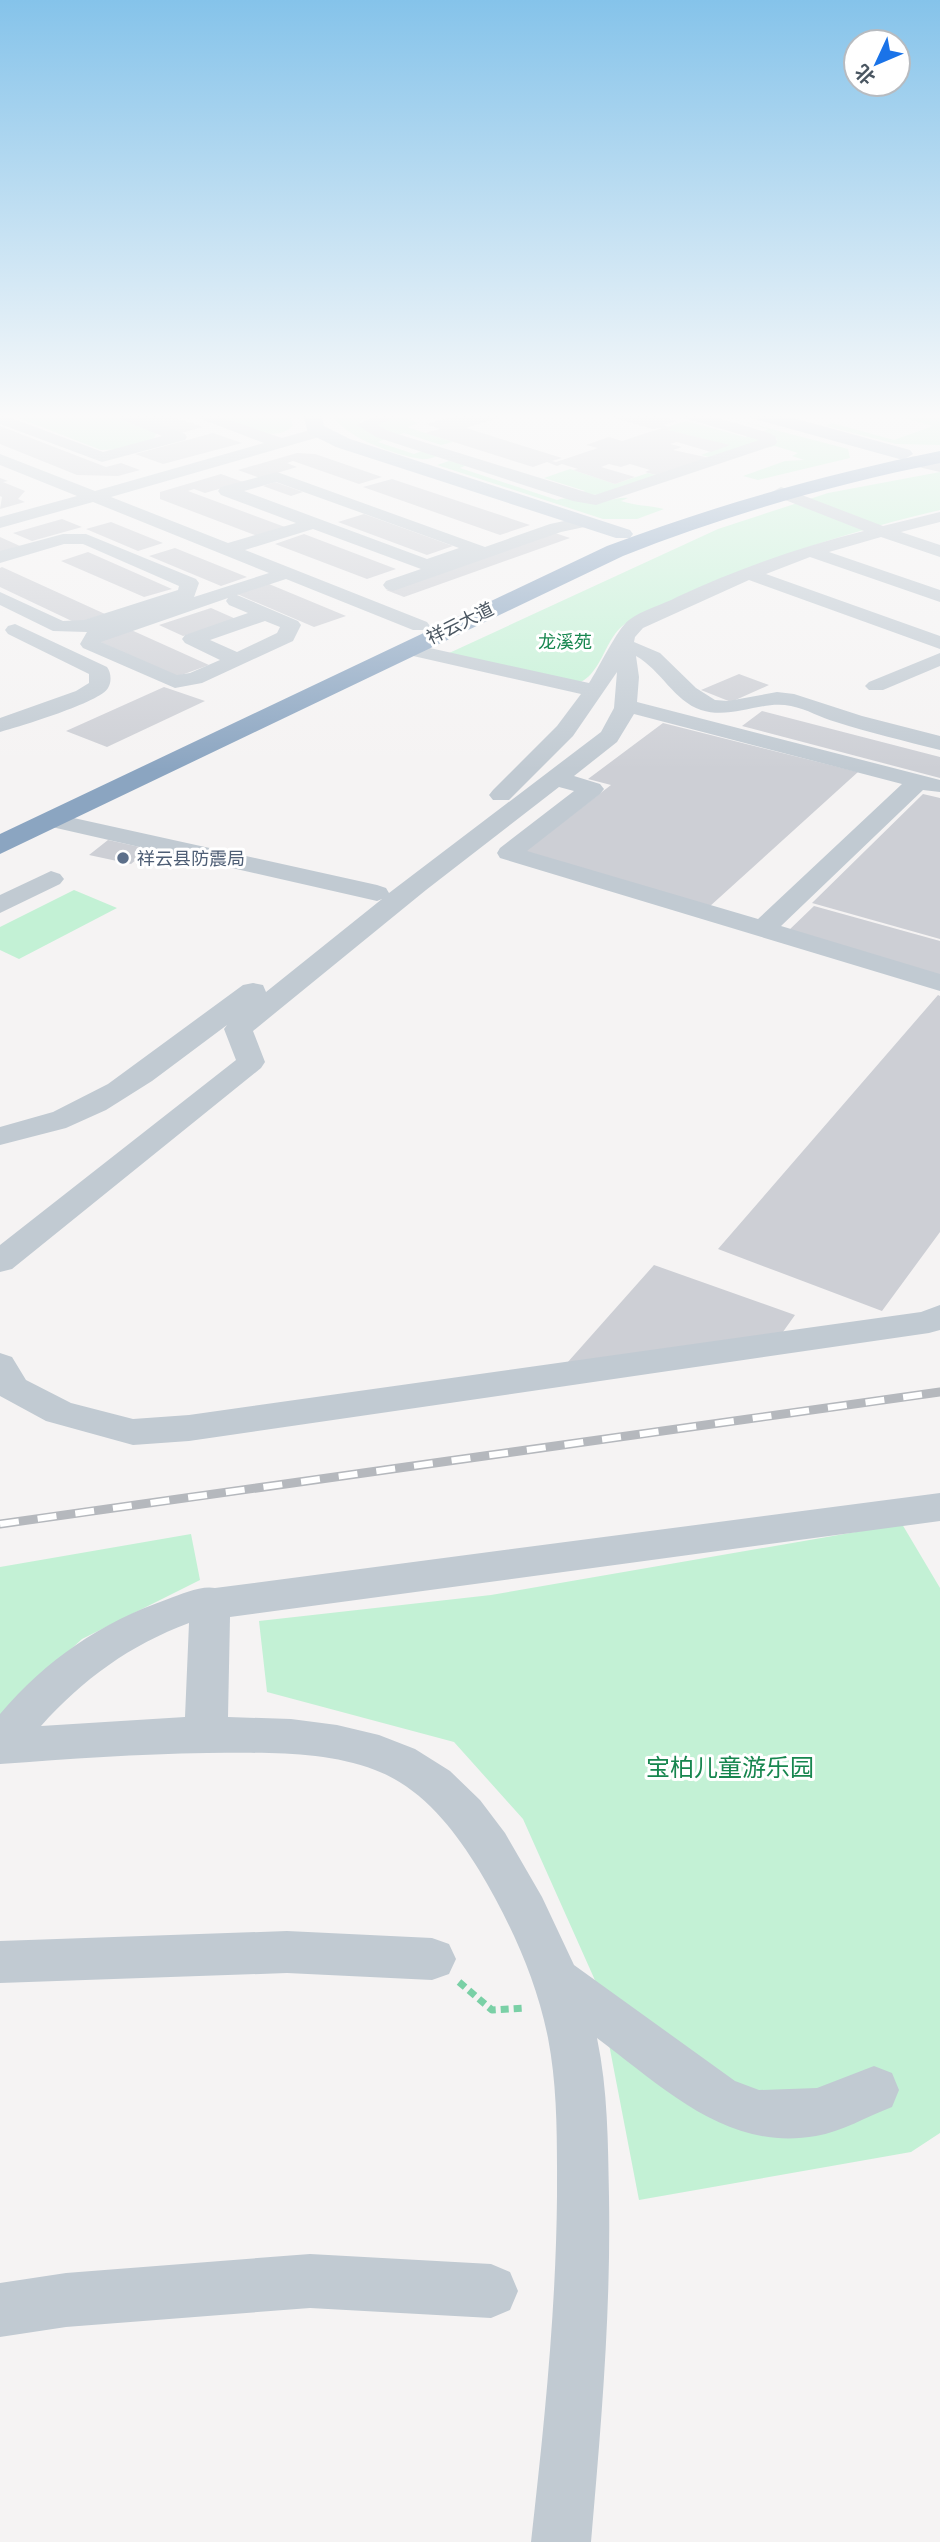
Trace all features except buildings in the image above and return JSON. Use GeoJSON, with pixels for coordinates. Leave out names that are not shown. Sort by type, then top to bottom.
{"type":"FeatureCollection","features":[{"type":"Feature","properties":{"kind":"highway","name":"祥云大道"},"geometry":{"type":"LineString","coordinates":[[4,830],[627,533]]}},
{"type":"Feature","properties":{"kind":"highway","name":"祥云大道"},"geometry":{"type":"LineString","coordinates":[[4,830],[51,820],[407,649],[430,629],[663,533]]}},
{"type":"Feature","properties":{"kind":"main road"},"geometry":{"type":"LineString","coordinates":[[618,533],[623,534]]}},
{"type":"Feature","properties":{"kind":"street"},"geometry":{"type":"LineString","coordinates":[[6,533],[38,546]]}},
{"type":"Feature","properties":{"kind":"street"},"geometry":{"type":"LineString","coordinates":[[188,533],[430,629]]}},
{"type":"Feature","properties":{"kind":"street"},"geometry":{"type":"LineString","coordinates":[[229,549],[282,533]]}},
{"type":"Feature","properties":{"kind":"street"},"geometry":{"type":"LineString","coordinates":[[339,533],[427,565],[477,548],[434,533]]}},
{"type":"Feature","properties":{"kind":"street"},"geometry":{"type":"LineString","coordinates":[[393,585],[543,533]]}},
{"type":"Feature","properties":{"kind":"street"},"geometry":{"type":"LineString","coordinates":[[0,1136],[71,1116],[113,1093],[262,985],[512,786],[565,731],[595,691],[623,645],[625,635],[636,624],[747,573],[808,551],[874,533]]}},
{"type":"Feature","properties":{"kind":"street"},"geometry":{"type":"LineString","coordinates":[[885,533],[940,551]]}},
{"type":"Feature","properties":{"kind":"street"},"geometry":{"type":"LineString","coordinates":[[0,557],[62,539],[86,539],[189,583],[187,593],[86,626],[60,627],[0,598]]}},
{"type":"Feature","properties":{"kind":"street"},"geometry":{"type":"LineString","coordinates":[[808,551],[940,596]]}},
{"type":"Feature","properties":{"kind":"street"},"geometry":{"type":"LineString","coordinates":[[236,601],[291,625],[286,637],[195,679],[175,682],[90,644],[95,635],[287,573]]}},
{"type":"Feature","properties":{"kind":"street"},"geometry":{"type":"LineString","coordinates":[[747,573],[940,643]]}},
{"type":"Feature","properties":{"kind":"street"},"geometry":{"type":"LineString","coordinates":[[238,660],[192,639],[266,614]]}},
{"type":"Feature","properties":{"kind":"street"},"geometry":{"type":"LineString","coordinates":[[0,623],[100,671],[99,686],[84,696],[0,725]]}},
{"type":"Feature","properties":{"kind":"street"},"geometry":{"type":"LineString","coordinates":[[0,1262],[251,1062],[238,1029],[603,742],[615,730],[625,705],[629,672],[623,645]]}},
{"type":"Feature","properties":{"kind":"street"},"geometry":{"type":"LineString","coordinates":[[623,645],[651,654],[696,699],[709,706],[729,708],[772,698],[791,699],[850,719],[940,743]]}},
{"type":"Feature","properties":{"kind":"street"},"geometry":{"type":"LineString","coordinates":[[407,649],[595,691]]}},
{"type":"Feature","properties":{"kind":"street"},"geometry":{"type":"LineString","coordinates":[[876,685],[940,659]]}},
{"type":"Feature","properties":{"kind":"street"},"geometry":{"type":"LineString","coordinates":[[625,705],[929,785]]}},
{"type":"Feature","properties":{"kind":"street"},"geometry":{"type":"LineString","coordinates":[[554,778],[592,789],[509,853],[940,983]]}},
{"type":"Feature","properties":{"kind":"street"},"geometry":{"type":"LineString","coordinates":[[763,929],[929,785]]}},
{"type":"Feature","properties":{"kind":"street"},"geometry":{"type":"LineString","coordinates":[[51,820],[377,893]]}},
{"type":"Feature","properties":{"kind":"street"},"geometry":{"type":"LineString","coordinates":[[0,905],[51,879]]}},
{"type":"Feature","properties":{"kind":"street"},"geometry":{"type":"LineString","coordinates":[[0,1365],[13,1388],[59,1412],[133,1433],[189,1428],[637,1365],[929,1322],[940,1317]]}},
{"type":"Feature","properties":{"kind":"street"},"geometry":{"type":"LineString","coordinates":[[0,1745],[36,1700],[87,1654],[155,1618],[210,1602],[940,1507]]}},
{"type":"Feature","properties":{"kind":"street"},"geometry":{"type":"LineString","coordinates":[[206,1736],[210,1602]]}},
{"type":"Feature","properties":{"kind":"street"},"geometry":{"type":"LineString","coordinates":[[0,1745],[259,1736],[352,1746],[383,1754],[413,1768],[436,1783],[456,1801],[493,1853],[534,1928],[559,1992],[577,2062],[582,2121],[584,2255],[578,2371],[561,2542]]}},
{"type":"Feature","properties":{"kind":"street"},"geometry":{"type":"LineString","coordinates":[[0,1962],[287,1952],[432,1959]]}},
{"type":"Feature","properties":{"kind":"street"},"geometry":{"type":"LineString","coordinates":[[559,1992],[719,2099],[759,2114],[817,2112],[874,2090]]}},
{"type":"Feature","properties":{"kind":"street"},"geometry":{"type":"LineString","coordinates":[[0,2310],[66,2300],[310,2281],[491,2291]]}},
{"type":"Feature","properties":{"kind":"path"},"geometry":{"type":"LineString","coordinates":[[432,1959],[492,2010],[559,1992]]}},
{"type":"Feature","properties":{"kind":"green space","name":"龙溪苑"},"geometry":{"type":"Polygon","coordinates":[[[710,533],[853,533],[777,558],[639,616],[618,630],[594,670],[581,682],[447,654],[710,533]]]}},
{"type":"Feature","properties":{"kind":"green space"},"geometry":{"type":"Polygon","coordinates":[[[74,890],[117,908],[19,959],[0,950],[0,927],[74,890]]]}},
{"type":"Feature","properties":{"kind":"green space","name":"宝柏儿童游乐园"},"geometry":{"type":"Polygon","coordinates":[[[902,1524],[940,1588],[940,2133],[911,2152],[639,2200],[598,1987],[523,1819],[454,1742],[267,1692],[259,1621],[491,1595],[902,1524]]]}},
{"type":"Feature","properties":{"kind":"green space"},"geometry":{"type":"Polygon","coordinates":[[[191,1534],[200,1580],[82,1639],[31,1686],[0,1720],[0,1567],[191,1534]]]}},
{"type":"Feature","properties":{"kind":"railway"},"geometry":{"type":"LineString","coordinates":[[0,1524],[940,1392]]}},
{"type":"Feature","properties":{"kind":"place","name":"祥云县防震局"},"geometry":{"type":"Point","coordinates":[123,858]}}]}
